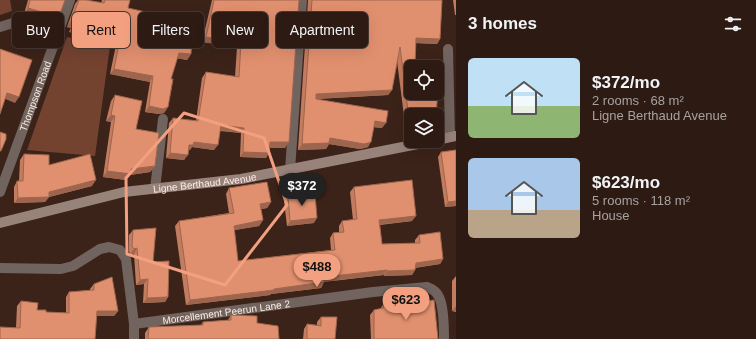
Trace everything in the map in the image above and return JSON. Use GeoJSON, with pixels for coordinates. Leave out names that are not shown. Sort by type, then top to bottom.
{"type":"FeatureCollection","features":[{"type":"Feature","properties":{"kind":"street","name":"Thompson Road"},"geometry":{"type":"LineString","coordinates":[[64,16],[70,0]]}},
{"type":"Feature","properties":{"kind":"street"},"geometry":{"type":"LineString","coordinates":[[290,170],[302,0]]}},
{"type":"Feature","properties":{"kind":"street"},"geometry":{"type":"LineString","coordinates":[[0,27],[12,23]]}},
{"type":"Feature","properties":{"kind":"street","name":"Thompson Road"},"geometry":{"type":"LineString","coordinates":[[0,192],[52,48]]}},
{"type":"Feature","properties":{"kind":"street"},"geometry":{"type":"LineString","coordinates":[[448,49],[453,137]]}},
{"type":"Feature","properties":{"kind":"street"},"geometry":{"type":"LineString","coordinates":[[155,189],[163,119]]}},
{"type":"Feature","properties":{"kind":"street","name":"Ligne Berthaud Avenue"},"geometry":{"type":"LineString","coordinates":[[0,223],[124,192],[241,179],[404,147]]}},
{"type":"Feature","properties":{"kind":"street"},"geometry":{"type":"LineString","coordinates":[[0,268],[61,269],[73,266],[100,249],[109,247],[120,250],[126,259],[134,324],[134,339]]}},
{"type":"Feature","properties":{"kind":"street","name":"Morcellement Peerun Lane 2"},"geometry":{"type":"LineString","coordinates":[[134,324],[427,286],[439,297],[441,303],[444,339]]}},
{"type":"Feature","properties":{"kind":"highlighted area"},"geometry":{"type":"Polygon","coordinates":[[[184,113],[264,138],[287,205],[225,285],[127,254],[126,178],[184,113]]]}},
{"type":"Feature","properties":{"kind":"shaded area"},"geometry":{"type":"Polygon","coordinates":[[[0,0],[10,0],[12,11],[0,15],[0,0]]]}},
{"type":"Feature","properties":{"kind":"shaded area"},"geometry":{"type":"Polygon","coordinates":[[[67,37],[72,38],[72,48],[110,48],[95,156],[27,150],[67,37]]]}},
{"type":"Feature","properties":{"kind":"building"},"geometry":{"type":"Polygon","coordinates":[[[30,0],[65,0],[61,12],[42,12],[28,8],[30,0]]]}},
{"type":"Feature","properties":{"kind":"building"},"geometry":{"type":"Polygon","coordinates":[[[79,0],[104,3],[105,0],[130,0],[128,8],[146,12],[138,12],[138,48],[191,48],[191,54],[179,53],[171,79],[173,79],[168,107],[163,109],[149,106],[153,76],[114,69],[118,48],[130,48],[130,12],[74,12],[79,0]]]}},
{"type":"Feature","properties":{"kind":"building"},"geometry":{"type":"Polygon","coordinates":[[[214,0],[299,0],[298,12],[276,12],[276,48],[296,48],[289,142],[270,142],[269,153],[243,152],[244,128],[221,125],[218,145],[194,142],[193,145],[189,145],[188,155],[170,153],[173,118],[198,121],[206,72],[239,77],[241,48],[268,48],[268,12],[212,12],[212,38],[206,37],[214,0]]]}},
{"type":"Feature","properties":{"kind":"building"},"geometry":{"type":"Polygon","coordinates":[[[312,0],[442,0],[440,39],[416,38],[415,60],[404,60],[404,79],[400,47],[392,90],[316,94],[316,99],[388,111],[386,123],[375,121],[371,142],[364,144],[330,138],[329,143],[302,144],[309,48],[368,48],[368,12],[311,12],[312,0]]]}},
{"type":"Feature","properties":{"kind":"building"},"geometry":{"type":"Polygon","coordinates":[[[0,49],[32,60],[19,97],[7,93],[0,114],[0,49]]]}},
{"type":"Feature","properties":{"kind":"building"},"geometry":{"type":"Polygon","coordinates":[[[115,95],[142,101],[136,129],[159,133],[155,166],[131,169],[131,174],[107,171],[115,116],[111,115],[115,95]]]}},
{"type":"Feature","properties":{"kind":"building"},"geometry":{"type":"Polygon","coordinates":[[[407,100],[437,100],[437,108],[408,108],[407,100]]]}},
{"type":"Feature","properties":{"kind":"building"},"geometry":{"type":"Polygon","coordinates":[[[0,132],[6,134],[6,139],[1,151],[0,151],[0,132]]]}},
{"type":"Feature","properties":{"kind":"building"},"geometry":{"type":"Polygon","coordinates":[[[456,150],[456,201],[448,202],[441,152],[456,150]]]}},
{"type":"Feature","properties":{"kind":"building"},"geometry":{"type":"Polygon","coordinates":[[[24,154],[49,155],[49,165],[90,154],[96,180],[49,192],[49,197],[18,198],[17,181],[23,181],[24,154]]]}},
{"type":"Feature","properties":{"kind":"building"},"geometry":{"type":"Polygon","coordinates":[[[412,180],[416,216],[379,220],[382,244],[420,243],[419,235],[440,232],[443,259],[416,263],[415,270],[387,270],[324,277],[324,282],[274,290],[190,300],[179,221],[234,213],[229,188],[267,182],[271,202],[260,204],[263,220],[234,226],[238,261],[335,250],[333,233],[344,232],[342,221],[357,219],[354,187],[412,180]]]}},
{"type":"Feature","properties":{"kind":"building"},"geometry":{"type":"Polygon","coordinates":[[[315,194],[317,218],[290,221],[288,196],[315,194]]]}},
{"type":"Feature","properties":{"kind":"building"},"geometry":{"type":"Polygon","coordinates":[[[156,228],[153,262],[169,261],[168,297],[147,298],[148,279],[140,280],[137,248],[134,249],[132,246],[133,230],[156,228]]]}},
{"type":"Feature","properties":{"kind":"building"},"geometry":{"type":"Polygon","coordinates":[[[112,277],[118,311],[97,311],[95,339],[0,339],[0,327],[20,328],[21,301],[38,303],[37,310],[69,313],[69,292],[94,290],[94,284],[112,277]]]}},
{"type":"Feature","properties":{"kind":"building"},"geometry":{"type":"Polygon","coordinates":[[[434,300],[438,339],[374,339],[374,310],[383,308],[384,303],[407,303],[434,300]]]}},
{"type":"Feature","properties":{"kind":"building"},"geometry":{"type":"Polygon","coordinates":[[[231,315],[257,316],[257,323],[278,326],[279,339],[148,339],[149,327],[203,325],[203,322],[231,320],[231,315]]]}},
{"type":"Feature","properties":{"kind":"building"},"geometry":{"type":"Polygon","coordinates":[[[321,317],[337,317],[335,339],[307,339],[307,324],[321,326],[321,317]]]}}]}
